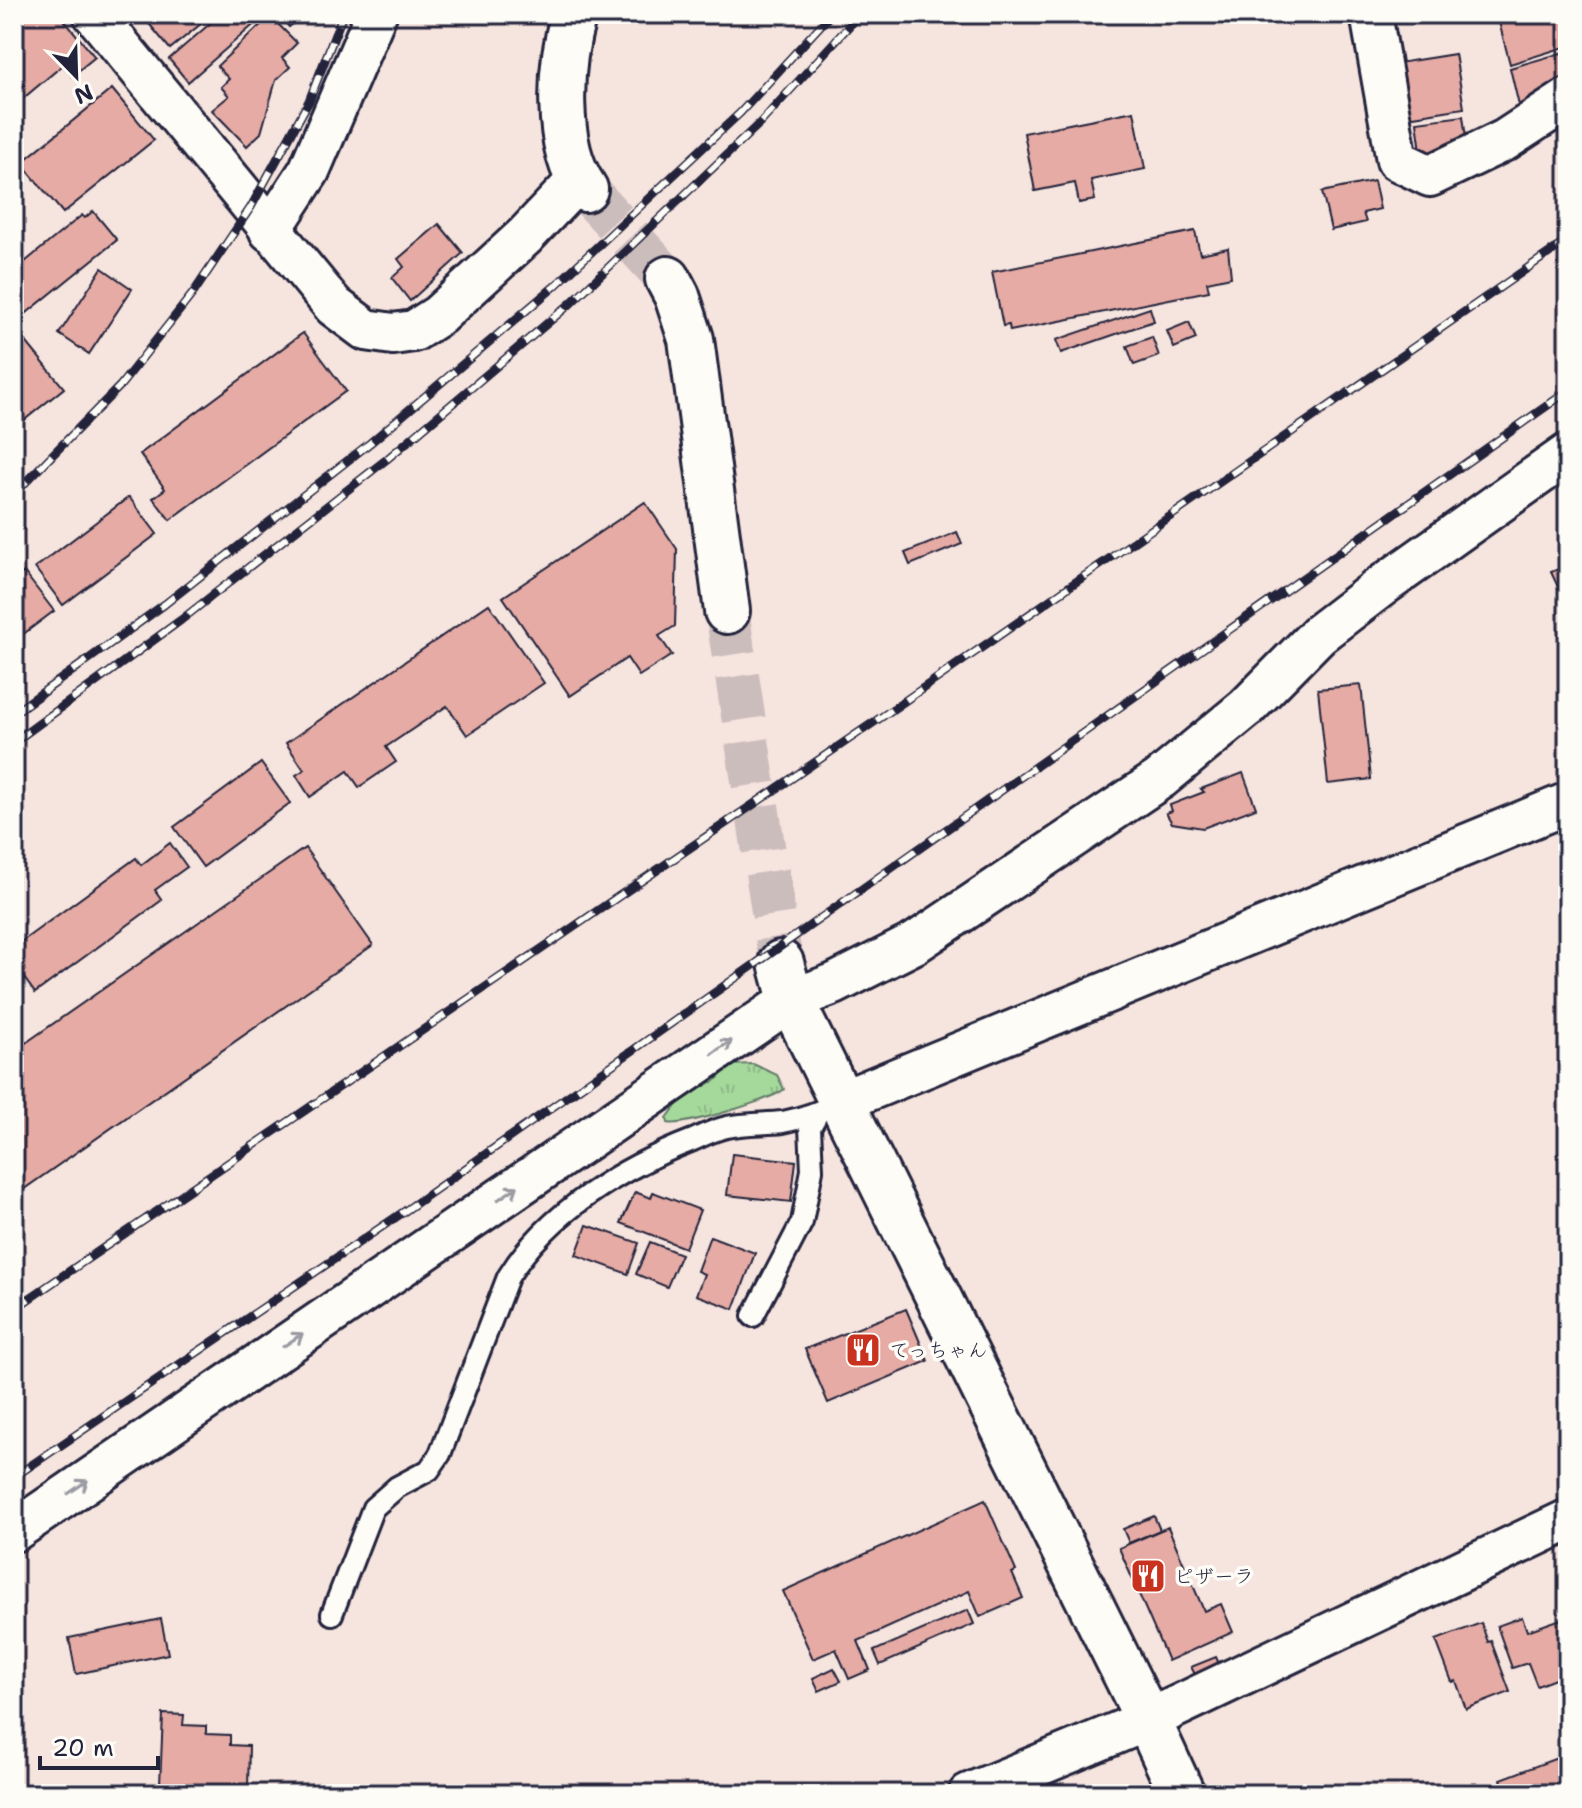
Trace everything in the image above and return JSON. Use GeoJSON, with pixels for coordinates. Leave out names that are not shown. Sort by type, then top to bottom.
{"type":"FeatureCollection","features":[{"type":"Feature","properties":{"kind":"street"},"geometry":{"type":"LineString","coordinates":[[270,231],[309,171],[376,14]]}},
{"type":"Feature","properties":{"kind":"street"},"geometry":{"type":"LineString","coordinates":[[102,17],[270,231],[334,306],[366,330],[393,334],[414,331],[439,315],[582,185],[567,151],[561,104],[574,14]]}},
{"type":"Feature","properties":{"kind":"street"},"geometry":{"type":"LineString","coordinates":[[1371,14],[1397,160],[1430,176],[1505,140],[1568,99]]}},
{"type":"Feature","properties":{"kind":"street"},"geometry":{"type":"LineString","coordinates":[[668,279],[691,339],[727,611]]}},
{"type":"Feature","properties":{"kind":"street"},"geometry":{"type":"LineString","coordinates":[[14,1531],[786,982],[834,984],[915,943],[1160,779],[1246,708],[1319,634],[1568,454]]}},
{"type":"Feature","properties":{"kind":"street"},"geometry":{"type":"LineString","coordinates":[[829,1107],[1568,803]]}},
{"type":"Feature","properties":{"kind":"street"},"geometry":{"type":"LineString","coordinates":[[786,982],[829,1107],[1148,1720],[1182,1794]]}},
{"type":"Feature","properties":{"kind":"street"},"geometry":{"type":"LineString","coordinates":[[969,1794],[1148,1720],[1568,1520]]}},
{"type":"Feature","properties":{"kind":"lane"},"geometry":{"type":"LineString","coordinates":[[753,1316],[802,1222],[812,1170],[810,1127],[829,1107]]}},
{"type":"Feature","properties":{"kind":"lane"},"geometry":{"type":"LineString","coordinates":[[332,1614],[373,1508],[397,1487],[429,1470],[440,1454],[508,1277],[521,1256],[539,1237],[605,1182],[641,1162],[726,1127],[783,1122],[829,1107]]}},
{"type":"Feature","properties":{"kind":"green space"},"geometry":{"type":"Polygon","coordinates":[[[753,1064],[777,1075],[784,1089],[728,1111],[691,1121],[668,1123],[667,1118],[692,1089],[714,1082],[731,1065],[753,1064]]]}},
{"type":"Feature","properties":{"kind":"building"},"geometry":{"type":"Polygon","coordinates":[[[14,14],[59,14],[95,57],[72,76],[63,65],[14,106],[14,14]]]}},
{"type":"Feature","properties":{"kind":"building"},"geometry":{"type":"Polygon","coordinates":[[[141,14],[213,14],[170,49],[141,14]]]}},
{"type":"Feature","properties":{"kind":"building"},"geometry":{"type":"Polygon","coordinates":[[[221,14],[254,14],[259,20],[188,82],[169,59],[221,14]]]}},
{"type":"Feature","properties":{"kind":"building"},"geometry":{"type":"Polygon","coordinates":[[[278,14],[305,14],[289,27],[278,14]]]}},
{"type":"Feature","properties":{"kind":"building"},"geometry":{"type":"Polygon","coordinates":[[[1525,14],[1539,14],[1543,21],[1568,14],[1568,46],[1510,64],[1499,22],[1525,14]]]}},
{"type":"Feature","properties":{"kind":"building"},"geometry":{"type":"Polygon","coordinates":[[[270,16],[297,43],[282,58],[290,67],[276,80],[261,133],[247,146],[212,110],[229,96],[221,87],[229,79],[217,66],[270,16]]]}},
{"type":"Feature","properties":{"kind":"building"},"geometry":{"type":"Polygon","coordinates":[[[1568,51],[1568,81],[1520,110],[1510,68],[1568,51]]]}},
{"type":"Feature","properties":{"kind":"building"},"geometry":{"type":"Polygon","coordinates":[[[1455,54],[1464,108],[1407,117],[1398,63],[1455,54]]]}},
{"type":"Feature","properties":{"kind":"building"},"geometry":{"type":"Polygon","coordinates":[[[112,89],[154,140],[63,213],[21,163],[112,89]]]}},
{"type":"Feature","properties":{"kind":"building"},"geometry":{"type":"Polygon","coordinates":[[[1134,111],[1145,169],[1091,180],[1095,200],[1079,203],[1075,183],[1035,191],[1024,133],[1134,111]]]}},
{"type":"Feature","properties":{"kind":"building"},"geometry":{"type":"Polygon","coordinates":[[[1463,116],[1467,145],[1435,158],[1421,151],[1417,122],[1463,116]]]}},
{"type":"Feature","properties":{"kind":"building"},"geometry":{"type":"Polygon","coordinates":[[[1374,181],[1380,209],[1363,213],[1366,222],[1331,230],[1322,192],[1374,181]]]}},
{"type":"Feature","properties":{"kind":"building"},"geometry":{"type":"Polygon","coordinates":[[[93,211],[117,240],[23,316],[14,305],[14,271],[82,215],[85,218],[93,211]]]}},
{"type":"Feature","properties":{"kind":"building"},"geometry":{"type":"Polygon","coordinates":[[[439,224],[463,253],[410,301],[392,278],[404,267],[398,259],[439,224]]]}},
{"type":"Feature","properties":{"kind":"building"},"geometry":{"type":"Polygon","coordinates":[[[1195,231],[1200,254],[1228,248],[1231,277],[1207,282],[1209,291],[1010,331],[1009,325],[1003,326],[992,272],[1195,231]]]}},
{"type":"Feature","properties":{"kind":"building"},"geometry":{"type":"Polygon","coordinates":[[[102,268],[132,289],[89,354],[59,334],[102,268]]]}},
{"type":"Feature","properties":{"kind":"building"},"geometry":{"type":"Polygon","coordinates":[[[1150,308],[1154,321],[1061,353],[1056,340],[1150,308]]]}},
{"type":"Feature","properties":{"kind":"building"},"geometry":{"type":"Polygon","coordinates":[[[1189,322],[1196,339],[1174,348],[1167,331],[1189,322]]]}},
{"type":"Feature","properties":{"kind":"building"},"geometry":{"type":"Polygon","coordinates":[[[14,327],[64,388],[22,422],[14,412],[14,327]]]}},
{"type":"Feature","properties":{"kind":"building"},"geometry":{"type":"Polygon","coordinates":[[[303,333],[346,391],[170,520],[153,498],[165,489],[140,454],[303,333]]]}},
{"type":"Feature","properties":{"kind":"building"},"geometry":{"type":"Polygon","coordinates":[[[1152,337],[1159,356],[1134,365],[1127,346],[1152,337]]]}},
{"type":"Feature","properties":{"kind":"building"},"geometry":{"type":"Polygon","coordinates":[[[129,497],[157,534],[63,605],[35,568],[129,497]]]}},
{"type":"Feature","properties":{"kind":"building"},"geometry":{"type":"Polygon","coordinates":[[[645,502],[677,549],[675,626],[659,636],[672,655],[639,676],[627,658],[570,696],[503,597],[645,502]]]}},
{"type":"Feature","properties":{"kind":"building"},"geometry":{"type":"Polygon","coordinates":[[[957,532],[962,544],[910,565],[905,553],[957,532]]]}},
{"type":"Feature","properties":{"kind":"building"},"geometry":{"type":"Polygon","coordinates":[[[1566,566],[1568,583],[1558,587],[1551,572],[1566,566]]]}},
{"type":"Feature","properties":{"kind":"building"},"geometry":{"type":"Polygon","coordinates":[[[24,572],[54,611],[14,641],[14,580],[24,572]]]}},
{"type":"Feature","properties":{"kind":"building"},"geometry":{"type":"Polygon","coordinates":[[[489,604],[544,683],[467,735],[447,706],[386,747],[396,762],[359,787],[348,771],[310,797],[296,775],[304,770],[286,743],[489,604]]]}},
{"type":"Feature","properties":{"kind":"building"},"geometry":{"type":"Polygon","coordinates":[[[1361,685],[1371,779],[1328,784],[1318,689],[1361,685]]]}},
{"type":"Feature","properties":{"kind":"building"},"geometry":{"type":"Polygon","coordinates":[[[261,763],[290,803],[203,867],[174,827],[261,763]]]}},
{"type":"Feature","properties":{"kind":"building"},"geometry":{"type":"Polygon","coordinates":[[[1243,773],[1256,808],[1203,828],[1172,823],[1166,813],[1172,811],[1170,805],[1243,773]]]}},
{"type":"Feature","properties":{"kind":"building"},"geometry":{"type":"Polygon","coordinates":[[[170,843],[187,867],[155,890],[162,900],[35,993],[14,964],[14,947],[136,858],[141,865],[170,843]]]}},
{"type":"Feature","properties":{"kind":"building"},"geometry":{"type":"Polygon","coordinates":[[[305,848],[373,945],[14,1196],[14,1051],[305,848]]]}},
{"type":"Feature","properties":{"kind":"building"},"geometry":{"type":"Polygon","coordinates":[[[732,1154],[796,1161],[791,1202],[727,1195],[732,1154]]]}},
{"type":"Feature","properties":{"kind":"building"},"geometry":{"type":"Polygon","coordinates":[[[635,1192],[651,1198],[653,1192],[700,1210],[685,1248],[621,1223],[635,1192]]]}},
{"type":"Feature","properties":{"kind":"building"},"geometry":{"type":"Polygon","coordinates":[[[587,1225],[639,1243],[628,1274],[576,1255],[587,1225]]]}},
{"type":"Feature","properties":{"kind":"building"},"geometry":{"type":"Polygon","coordinates":[[[710,1236],[755,1253],[734,1309],[696,1295],[704,1274],[697,1271],[710,1236]]]}},
{"type":"Feature","properties":{"kind":"building"},"geometry":{"type":"Polygon","coordinates":[[[650,1242],[681,1254],[667,1287],[636,1274],[650,1242]]]}},
{"type":"Feature","properties":{"kind":"building"},"geometry":{"type":"Polygon","coordinates":[[[906,1309],[928,1361],[828,1403],[805,1349],[906,1309]]]}},
{"type":"Feature","properties":{"kind":"building"},"geometry":{"type":"Polygon","coordinates":[[[985,1500],[1016,1571],[1012,1573],[1023,1598],[980,1617],[969,1591],[858,1641],[870,1670],[849,1679],[836,1649],[813,1659],[783,1591],[985,1500]]]}},
{"type":"Feature","properties":{"kind":"building"},"geometry":{"type":"Polygon","coordinates":[[[1154,1516],[1160,1530],[1129,1543],[1123,1529],[1154,1516]]]}},
{"type":"Feature","properties":{"kind":"building"},"geometry":{"type":"Polygon","coordinates":[[[1168,1527],[1204,1611],[1221,1604],[1233,1632],[1168,1661],[1119,1548],[1168,1527]]]}},
{"type":"Feature","properties":{"kind":"building"},"geometry":{"type":"Polygon","coordinates":[[[968,1610],[974,1624],[880,1665],[874,1651],[968,1610]]]}},
{"type":"Feature","properties":{"kind":"building"},"geometry":{"type":"Polygon","coordinates":[[[1522,1617],[1527,1631],[1561,1619],[1568,1639],[1568,1674],[1537,1686],[1528,1663],[1512,1668],[1497,1626],[1522,1617]]]}},
{"type":"Feature","properties":{"kind":"building"},"geometry":{"type":"Polygon","coordinates":[[[161,1619],[168,1654],[76,1674],[69,1638],[161,1619]]]}},
{"type":"Feature","properties":{"kind":"building"},"geometry":{"type":"Polygon","coordinates":[[[1481,1623],[1510,1692],[1466,1709],[1436,1640],[1481,1623]]]}},
{"type":"Feature","properties":{"kind":"building"},"geometry":{"type":"Polygon","coordinates":[[[1216,1657],[1220,1666],[1196,1676],[1191,1667],[1216,1657]]]}},
{"type":"Feature","properties":{"kind":"building"},"geometry":{"type":"Polygon","coordinates":[[[834,1668],[841,1681],[819,1691],[813,1678],[834,1668]]]}},
{"type":"Feature","properties":{"kind":"building"},"geometry":{"type":"Polygon","coordinates":[[[163,1714],[184,1715],[183,1725],[206,1726],[206,1734],[230,1735],[230,1745],[249,1746],[248,1788],[160,1785],[163,1714]]]}},
{"type":"Feature","properties":{"kind":"building"},"geometry":{"type":"Polygon","coordinates":[[[1568,1754],[1568,1794],[1506,1794],[1501,1779],[1568,1754]]]}},
{"type":"Feature","properties":{"kind":"tunnel"},"geometry":{"type":"LineString","coordinates":[[585,189],[668,279]]}},
{"type":"Feature","properties":{"kind":"tunnel"},"geometry":{"type":"LineString","coordinates":[[727,611],[781,963]]}},
{"type":"Feature","properties":{"kind":"railway"},"geometry":{"type":"LineString","coordinates":[[14,494],[120,386],[194,292],[251,207],[309,101],[343,14]]}},
{"type":"Feature","properties":{"kind":"railway"},"geometry":{"type":"LineString","coordinates":[[14,713],[165,604],[370,443],[555,286],[740,113],[831,14]]}},
{"type":"Feature","properties":{"kind":"railway"},"geometry":{"type":"LineString","coordinates":[[14,742],[181,620],[387,459],[570,304],[761,122],[860,14]]}},
{"type":"Feature","properties":{"kind":"railway"},"geometry":{"type":"LineString","coordinates":[[14,1309],[883,716],[1568,240]]}},
{"type":"Feature","properties":{"kind":"railway"},"geometry":{"type":"LineString","coordinates":[[14,1477],[405,1211],[1568,391]]}},
{"type":"Feature","properties":{"kind":"place","name":"てっちゃん"},"geometry":{"type":"Point","coordinates":[863,1350]}},
{"type":"Feature","properties":{"kind":"place","name":"ピザーラ"},"geometry":{"type":"Point","coordinates":[1148,1576]}}]}
